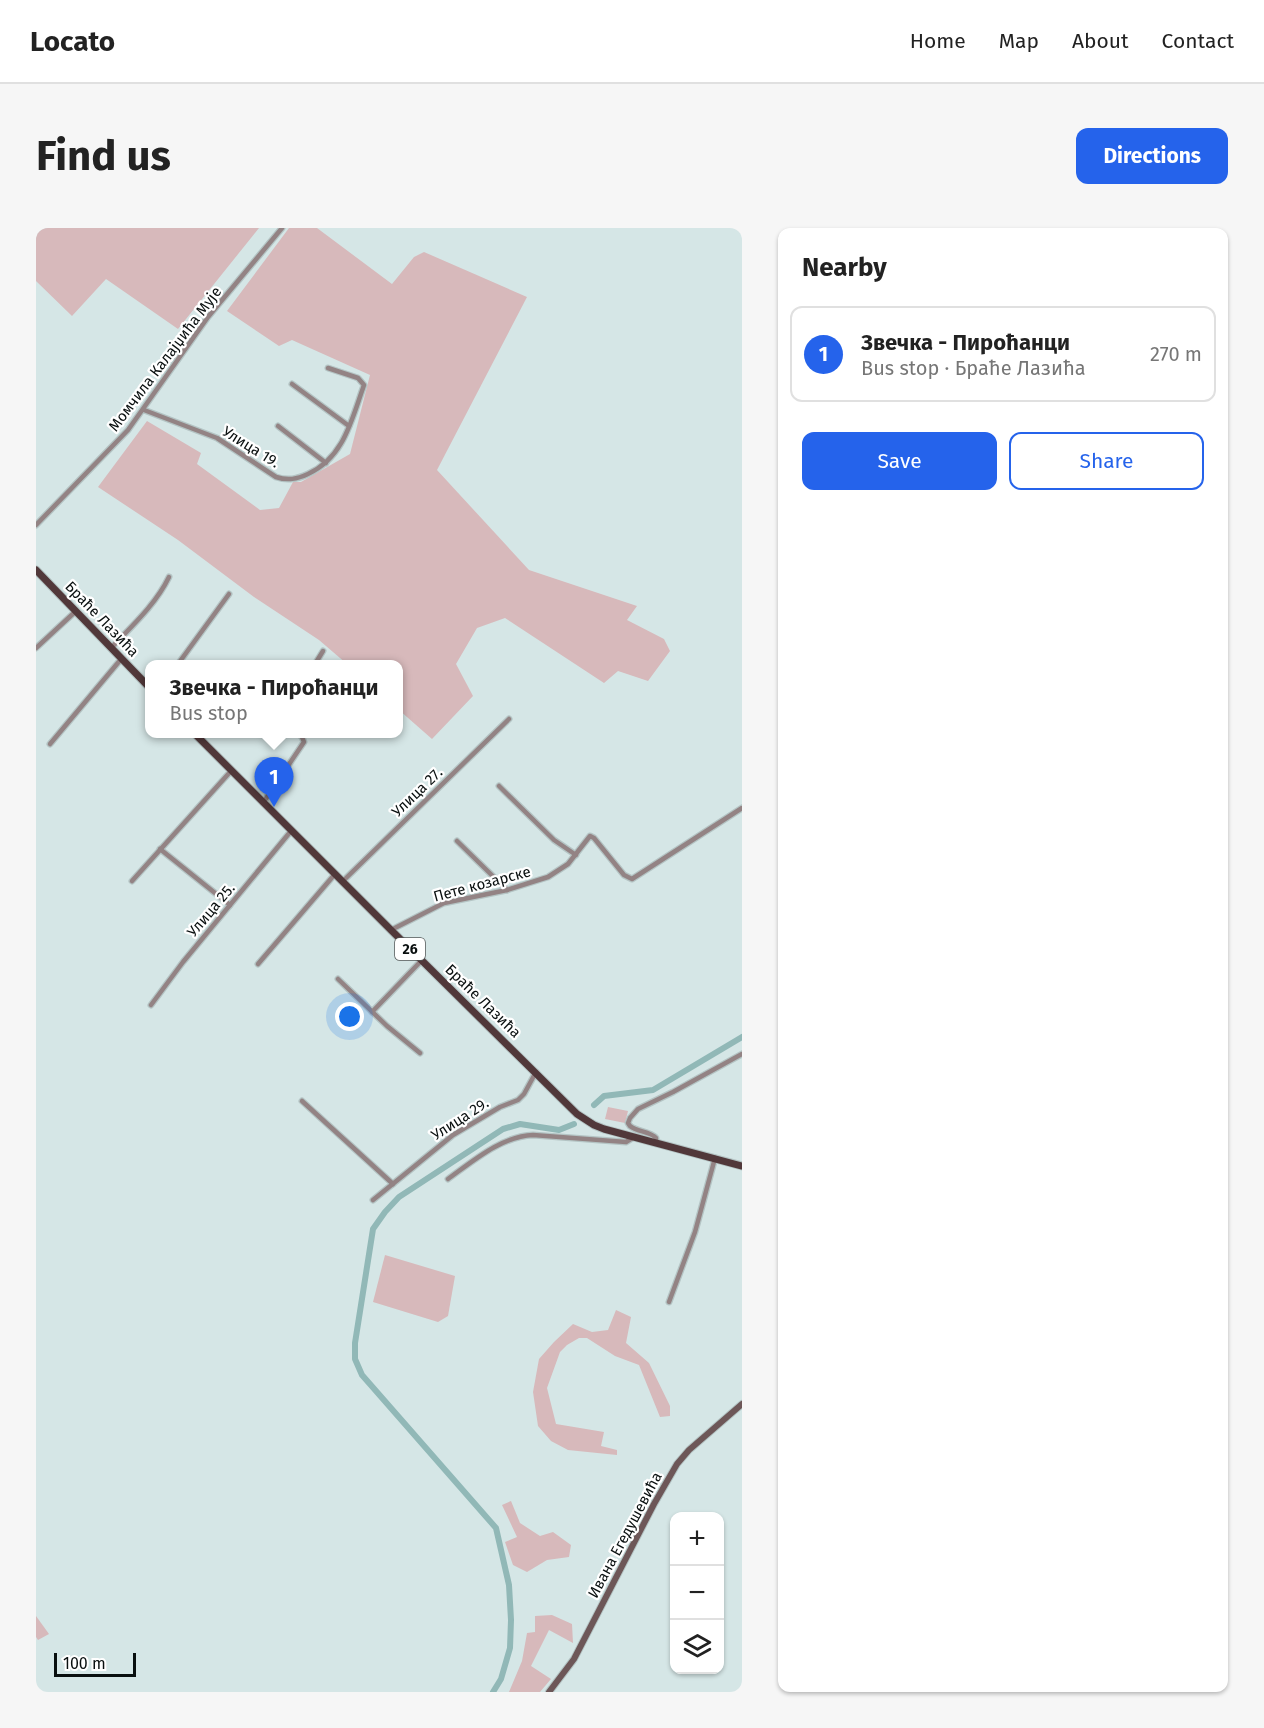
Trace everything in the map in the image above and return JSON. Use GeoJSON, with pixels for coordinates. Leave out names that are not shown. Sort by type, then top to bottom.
{"type":"FeatureCollection","features":[{"type":"Feature","properties":{"kind":"main road","name":"Браће Лазића"},"geometry":{"type":"LineString","coordinates":[[36,570],[145,682]]}},
{"type":"Feature","properties":{"kind":"main road","name":"Браће Лазића"},"geometry":{"type":"LineString","coordinates":[[199,738],[572,1109],[604,1129],[742,1166]]}},
{"type":"Feature","properties":{"kind":"main road","name":"Ивана Егедушевића"},"geometry":{"type":"LineString","coordinates":[[549,1692],[574,1659],[677,1464],[689,1450],[742,1404]]}},
{"type":"Feature","properties":{"kind":"street","name":"Момчила Калајџића Мује"},"geometry":{"type":"LineString","coordinates":[[36,525],[128,430],[208,317],[282,228]]}},
{"type":"Feature","properties":{"kind":"street"},"geometry":{"type":"LineString","coordinates":[[278,426],[326,464],[349,426],[364,385],[358,378],[328,368]]}},
{"type":"Feature","properties":{"kind":"street"},"geometry":{"type":"LineString","coordinates":[[292,384],[349,426]]}},
{"type":"Feature","properties":{"kind":"street","name":"Улица 19."},"geometry":{"type":"LineString","coordinates":[[144,410],[217,438],[281,479],[301,477],[326,464]]}},
{"type":"Feature","properties":{"kind":"street"},"geometry":{"type":"LineString","coordinates":[[112,647],[164,589],[169,577]]}},
{"type":"Feature","properties":{"kind":"street"},"geometry":{"type":"LineString","coordinates":[[181,660],[229,594]]}},
{"type":"Feature","properties":{"kind":"street"},"geometry":{"type":"LineString","coordinates":[[36,648],[76,611]]}},
{"type":"Feature","properties":{"kind":"street"},"geometry":{"type":"LineString","coordinates":[[317,660],[323,651]]}},
{"type":"Feature","properties":{"kind":"street"},"geometry":{"type":"LineString","coordinates":[[50,744],[122,658]]}},
{"type":"Feature","properties":{"kind":"street","name":"Улица 27."},"geometry":{"type":"LineString","coordinates":[[342,882],[509,719]]}},
{"type":"Feature","properties":{"kind":"street"},"geometry":{"type":"LineString","coordinates":[[263,803],[304,742],[302,738]]}},
{"type":"Feature","properties":{"kind":"street"},"geometry":{"type":"LineString","coordinates":[[132,881],[231,771]]}},
{"type":"Feature","properties":{"kind":"street"},"geometry":{"type":"LineString","coordinates":[[499,786],[554,840],[576,855]]}},
{"type":"Feature","properties":{"kind":"street","name":"Пете козарске"},"geometry":{"type":"LineString","coordinates":[[391,930],[444,903],[507,890],[548,877],[568,864],[587,838],[592,836],[624,875],[632,879],[742,808]]}},
{"type":"Feature","properties":{"kind":"street","name":"Улица 25."},"geometry":{"type":"LineString","coordinates":[[151,1005],[183,962],[291,831]]}},
{"type":"Feature","properties":{"kind":"street"},"geometry":{"type":"LineString","coordinates":[[457,841],[507,890]]}},
{"type":"Feature","properties":{"kind":"street"},"geometry":{"type":"LineString","coordinates":[[160,849],[230,905]]}},
{"type":"Feature","properties":{"kind":"street"},"geometry":{"type":"LineString","coordinates":[[258,964],[335,874]]}},
{"type":"Feature","properties":{"kind":"street"},"geometry":{"type":"LineString","coordinates":[[372,1012],[422,960]]}},
{"type":"Feature","properties":{"kind":"street"},"geometry":{"type":"LineString","coordinates":[[338,979],[420,1053]]}},
{"type":"Feature","properties":{"kind":"street"},"geometry":{"type":"LineString","coordinates":[[656,1143],[653,1135],[630,1126],[629,1120],[634,1112],[742,1054]]}},
{"type":"Feature","properties":{"kind":"street","name":"Улица 29."},"geometry":{"type":"LineString","coordinates":[[373,1200],[453,1135],[483,1116],[518,1100],[524,1094],[536,1072]]}},
{"type":"Feature","properties":{"kind":"street"},"geometry":{"type":"LineString","coordinates":[[302,1101],[393,1184]]}},
{"type":"Feature","properties":{"kind":"street"},"geometry":{"type":"LineString","coordinates":[[448,1179],[501,1144],[522,1136],[533,1134],[626,1142],[634,1137]]}},
{"type":"Feature","properties":{"kind":"street"},"geometry":{"type":"LineString","coordinates":[[669,1302],[695,1232],[715,1158]]}},
{"type":"Feature","properties":{"kind":"shaded area"},"geometry":{"type":"Polygon","coordinates":[[[36,228],[259,228],[178,329],[106,279],[72,316],[36,281],[36,228]]]}},
{"type":"Feature","properties":{"kind":"shaded area"},"geometry":{"type":"Polygon","coordinates":[[[289,228],[317,228],[392,284],[414,257],[424,252],[527,297],[437,470],[529,570],[637,606],[627,620],[664,639],[670,651],[648,681],[618,671],[604,683],[505,618],[477,628],[456,664],[473,696],[432,739],[403,714],[403,660],[342,660],[319,640],[254,597],[178,540],[98,487],[147,421],[201,453],[197,464],[260,510],[279,508],[293,482],[301,482],[350,454],[370,375],[292,340],[279,346],[227,311],[289,228]]]}},
{"type":"Feature","properties":{"kind":"shaded area"},"geometry":{"type":"Polygon","coordinates":[[[608,1107],[628,1111],[625,1123],[605,1119],[608,1107]]]}},
{"type":"Feature","properties":{"kind":"shaded area"},"geometry":{"type":"Polygon","coordinates":[[[385,1255],[455,1276],[448,1316],[438,1322],[373,1302],[385,1255]]]}},
{"type":"Feature","properties":{"kind":"shaded area"},"geometry":{"type":"Polygon","coordinates":[[[616,1310],[631,1317],[626,1343],[649,1363],[670,1406],[670,1416],[660,1417],[639,1365],[615,1356],[587,1338],[579,1338],[560,1352],[547,1388],[556,1424],[604,1432],[601,1446],[617,1450],[617,1455],[568,1450],[551,1441],[538,1426],[533,1392],[539,1359],[573,1324],[592,1332],[608,1330],[616,1310]]]}},
{"type":"Feature","properties":{"kind":"shaded area"},"geometry":{"type":"Polygon","coordinates":[[[511,1501],[520,1523],[540,1536],[553,1532],[571,1545],[569,1557],[547,1560],[527,1572],[513,1565],[505,1542],[517,1537],[502,1505],[511,1501]]]}},
{"type":"Feature","properties":{"kind":"shaded area"},"geometry":{"type":"Polygon","coordinates":[[[552,1615],[572,1624],[573,1643],[549,1630],[531,1666],[551,1679],[540,1692],[509,1692],[522,1661],[527,1633],[535,1632],[535,1616],[552,1615]]]}},
{"type":"Feature","properties":{"kind":"shaded area"},"geometry":{"type":"Polygon","coordinates":[[[36,1616],[49,1634],[38,1640],[36,1637],[36,1616]]]}},
{"type":"Feature","properties":{"kind":"waterway"},"geometry":{"type":"LineString","coordinates":[[594,1105],[604,1096],[653,1090],[742,1037]]}},
{"type":"Feature","properties":{"kind":"waterway"},"geometry":{"type":"LineString","coordinates":[[493,1692],[501,1679],[510,1648],[511,1620],[509,1585],[496,1528],[362,1375],[355,1359],[355,1343],[373,1229],[399,1197],[503,1129],[520,1124],[559,1130],[574,1124]]}},
{"type":"Feature","properties":{"kind":"place","name":"Звечка - Пироћанци"},"geometry":{"type":"Point","coordinates":[274,807]}}]}
